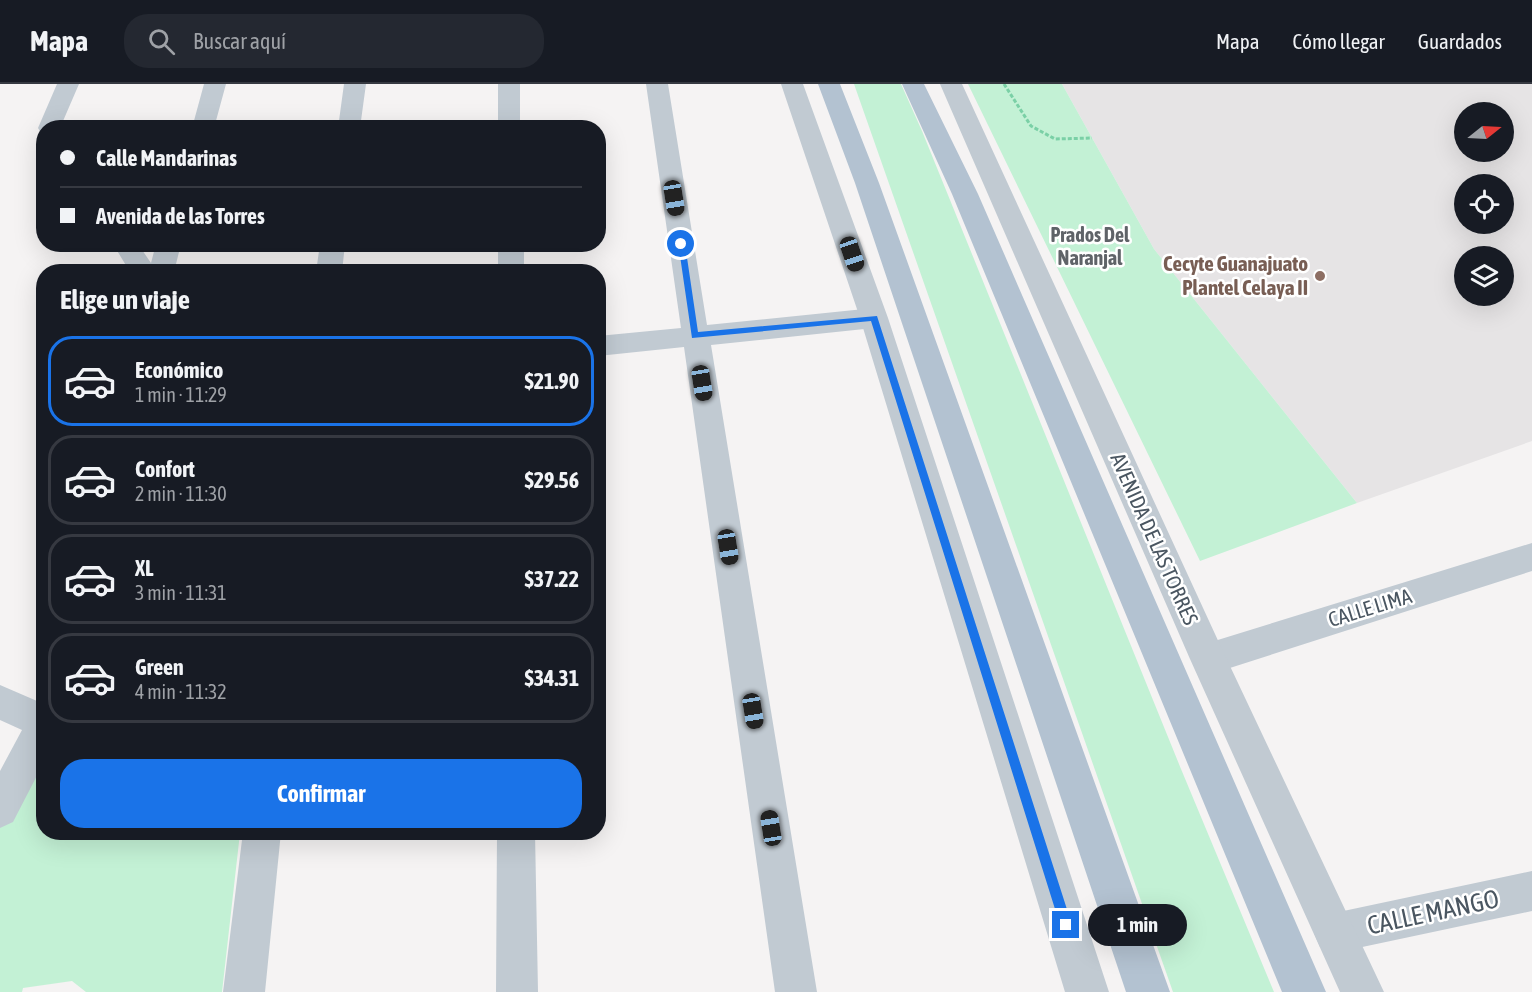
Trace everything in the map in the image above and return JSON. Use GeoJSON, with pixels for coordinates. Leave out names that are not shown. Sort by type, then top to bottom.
{"type":"FeatureCollection","features":[{"type":"Feature","properties":{"kind":"main road"},"geometry":{"type":"LineString","coordinates":[[829,84],[867,183],[1148,992]]}},
{"type":"Feature","properties":{"kind":"main road","name":"AVENIDA DE LAS TORRES"},"geometry":{"type":"LineString","coordinates":[[913,84],[966,194],[1304,992]]}},
{"type":"Feature","properties":{"kind":"street"},"geometry":{"type":"LineString","coordinates":[[53,120],[68,84]]}},
{"type":"Feature","properties":{"kind":"street"},"geometry":{"type":"LineString","coordinates":[[204,120],[215,84]]}},
{"type":"Feature","properties":{"kind":"street"},"geometry":{"type":"LineString","coordinates":[[350,120],[355,84]]}},
{"type":"Feature","properties":{"kind":"street"},"geometry":{"type":"LineString","coordinates":[[509,84],[510,120]]}},
{"type":"Feature","properties":{"kind":"street"},"geometry":{"type":"LineString","coordinates":[[657,84],[796,992]]}},
{"type":"Feature","properties":{"kind":"street"},"geometry":{"type":"LineString","coordinates":[[792,84],[874,318],[1087,992]]}},
{"type":"Feature","properties":{"kind":"street","name":"AVENIDA DE LAS TORRES"},"geometry":{"type":"LineString","coordinates":[[951,84],[1208,659],[1362,992]]}},
{"type":"Feature","properties":{"kind":"street"},"geometry":{"type":"LineString","coordinates":[[606,345],[874,318]]}},
{"type":"Feature","properties":{"kind":"street","name":"CALLE LIMA"},"geometry":{"type":"LineString","coordinates":[[1208,659],[1532,557]]}},
{"type":"Feature","properties":{"kind":"street"},"geometry":{"type":"LineString","coordinates":[[0,702],[36,719]]}},
{"type":"Feature","properties":{"kind":"street"},"geometry":{"type":"LineString","coordinates":[[0,809],[36,739]]}},
{"type":"Feature","properties":{"kind":"street"},"geometry":{"type":"LineString","coordinates":[[244,992],[261,840]]}},
{"type":"Feature","properties":{"kind":"street"},"geometry":{"type":"LineString","coordinates":[[516,840],[517,992]]}},
{"type":"Feature","properties":{"kind":"street","name":"CALLE MANGO"},"geometry":{"type":"LineString","coordinates":[[1334,933],[1532,891]]}},
{"type":"Feature","properties":{"kind":"path"},"geometry":{"type":"LineString","coordinates":[[1004,84],[1030,126],[1055,139],[1092,138]]}},
{"type":"Feature","properties":{"kind":"shaded area","name":"Cecyte Guanajuato Plantel Celaya II"},"geometry":{"type":"Polygon","coordinates":[[[1062,84],[1532,84],[1532,441],[1357,503],[1154,249],[1062,84]]]}},
{"type":"Feature","properties":{"kind":"green space"},"geometry":{"type":"Polygon","coordinates":[[[854,84],[901,84],[1274,992],[1173,992],[854,84]]]}},
{"type":"Feature","properties":{"kind":"green space"},"geometry":{"type":"Polygon","coordinates":[[[968,84],[1062,84],[1154,249],[1357,503],[1200,561],[968,84]]]}},
{"type":"Feature","properties":{"kind":"green space"},"geometry":{"type":"Polygon","coordinates":[[[36,755],[36,840],[239,840],[222,992],[86,992],[72,981],[23,988],[22,992],[0,992],[0,827],[36,755]]]}},
{"type":"Feature","properties":{"kind":"place","name":"Cecyte Guanajuato Plantel Celaya II"},"geometry":{"type":"Point","coordinates":[1320,276]}},
{"type":"Feature","properties":{"kind":"district","name":"Prados Del Naranjal"},"geometry":{"type":"Point","coordinates":[1090,246]}},
{"type":"Feature","properties":{"kind":"route"},"geometry":{"type":"LineString","coordinates":[[681,244],[695,336],[874,318],[1066,925]]}}]}
